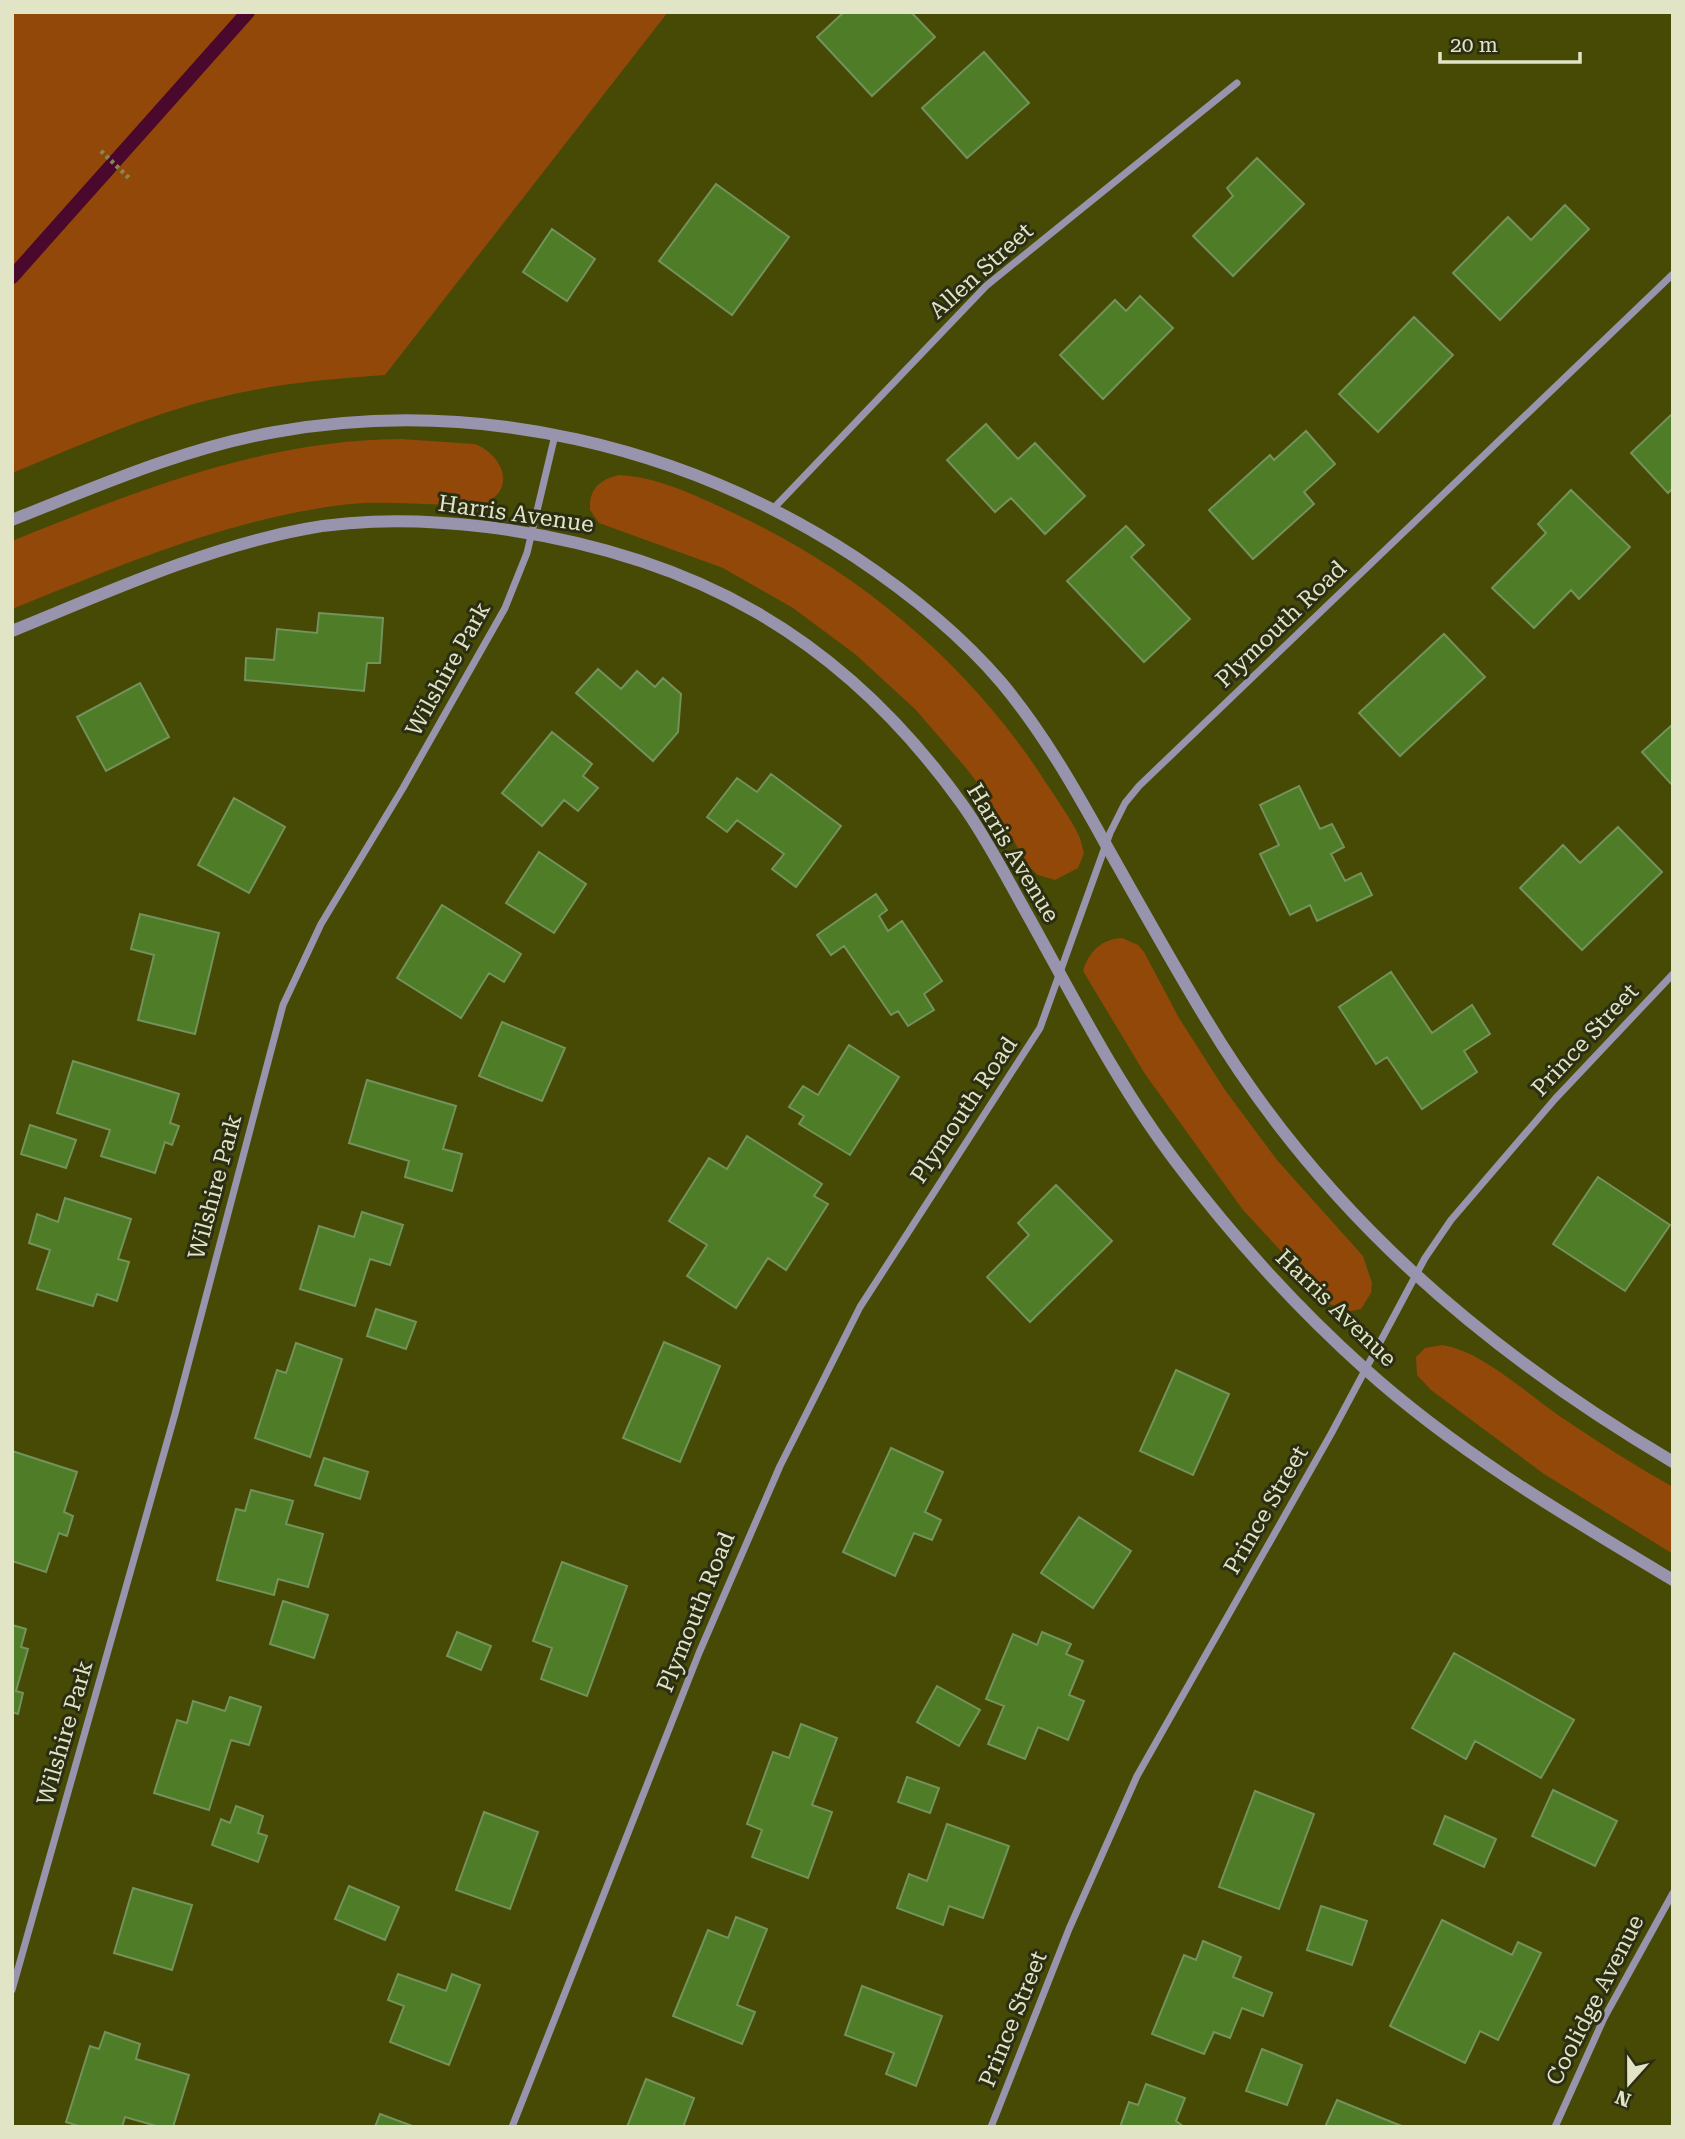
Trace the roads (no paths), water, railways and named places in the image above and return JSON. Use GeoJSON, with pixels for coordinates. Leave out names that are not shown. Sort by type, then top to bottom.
{"type":"FeatureCollection","features":[{"type":"Feature","properties":{"kind":"street","name":"Allen Street"},"geometry":{"type":"LineString","coordinates":[[772,510],[986,286],[1237,83]]}},
{"type":"Feature","properties":{"kind":"street","name":"Plymouth Road"},"geometry":{"type":"LineString","coordinates":[[512,2127],[723,1594],[808,1406],[835,1352],[890,1258],[1031,1044],[1061,974],[1120,812],[1139,786],[1673,274]]}},
{"type":"Feature","properties":{"kind":"street"},"geometry":{"type":"LineString","coordinates":[[12,520],[135,471],[230,442],[280,431],[361,421],[421,420],[485,424],[555,435],[646,456],[708,478],[772,510],[866,565],[952,630],[998,678],[1025,713],[1076,790],[1206,1018],[1248,1086],[1326,1184],[1414,1276],[1519,1363],[1673,1462]]}},
{"type":"Feature","properties":{"kind":"street","name":"Wilshire Park"},"geometry":{"type":"LineString","coordinates":[[12,1990],[172,1426],[283,1005],[321,923],[403,788],[506,608],[532,533],[555,435]]}},
{"type":"Feature","properties":{"kind":"street","name":"Harris Avenue"},"geometry":{"type":"LineString","coordinates":[[12,631],[183,563],[307,528],[393,522],[460,524],[532,533],[600,546],[697,581],[764,615],[822,656],[895,724],[948,786],[978,827],[1119,1078],[1174,1160],[1270,1275],[1365,1369],[1507,1478],[1673,1580]]}},
{"type":"Feature","properties":{"kind":"street","name":"Prince Street"},"geometry":{"type":"LineString","coordinates":[[991,2127],[1074,1916],[1137,1776],[1331,1434],[1414,1276],[1451,1220],[1555,1099],[1673,974]]}},
{"type":"Feature","properties":{"kind":"street","name":"Coolidge Avenue"},"geometry":{"type":"LineString","coordinates":[[1555,2127],[1604,2018],[1673,1893]]}},
{"type":"Feature","properties":{"kind":"waterway"},"geometry":{"type":"LineString","coordinates":[[12,277],[248,12]]}}]}
